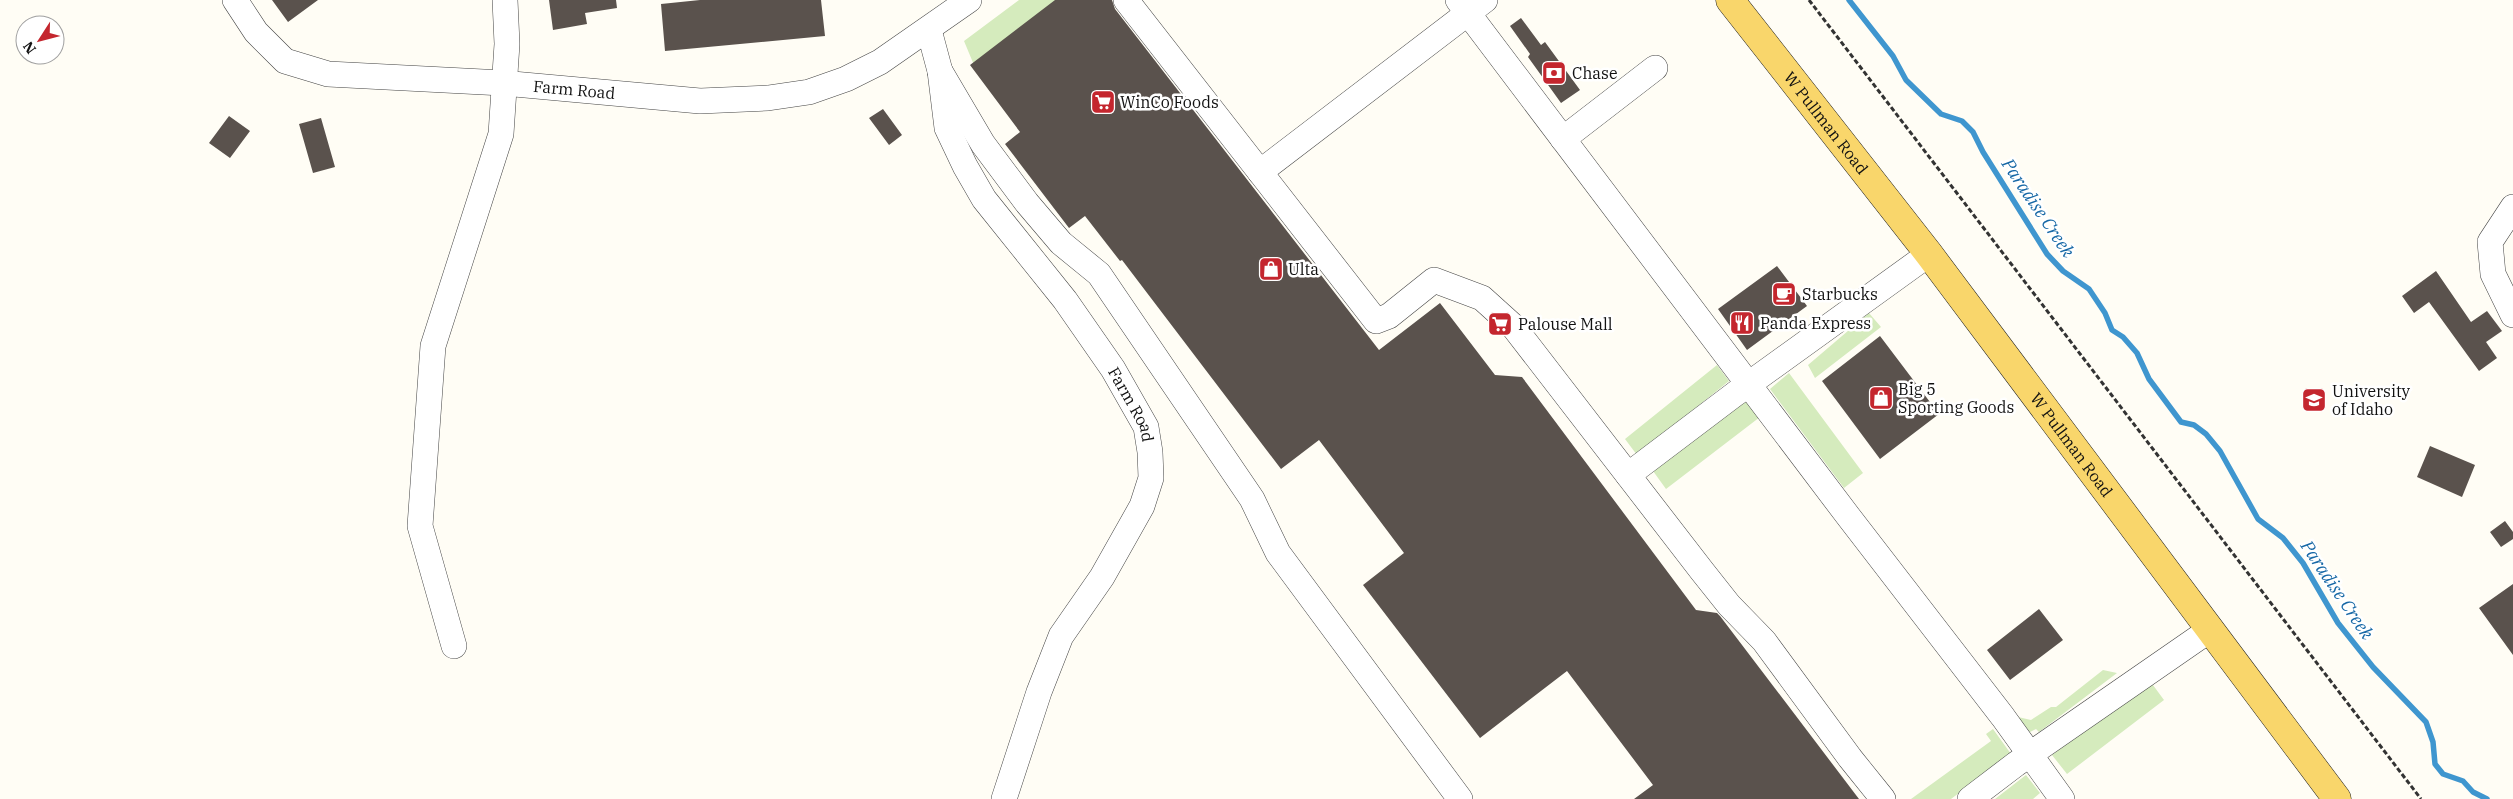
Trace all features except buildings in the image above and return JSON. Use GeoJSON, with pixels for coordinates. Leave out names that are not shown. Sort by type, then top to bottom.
{"type":"FeatureCollection","features":[{"type":"Feature","properties":{"kind":"main road","name":"W Pullman Road"},"geometry":{"type":"LineString","coordinates":[[1730,0],[1929,254],[2337,799]]}},
{"type":"Feature","properties":{"kind":"street","name":"Farm Road"},"geometry":{"type":"LineString","coordinates":[[235,0],[256,32],[285,62],[328,74],[503,83],[700,101],[768,98],[809,92],[846,79],[880,62],[970,0]]}},
{"type":"Feature","properties":{"kind":"street"},"geometry":{"type":"LineString","coordinates":[[454,646],[420,526],[433,346],[501,134],[507,44],[505,0]]}},
{"type":"Feature","properties":{"kind":"street"},"geometry":{"type":"LineString","coordinates":[[1126,0],[1376,321],[1389,316],[1434,280],[1482,298],[1513,326],[1730,605],[1764,641],[1850,758],[1883,799]]}},
{"type":"Feature","properties":{"kind":"street"},"geometry":{"type":"LineString","coordinates":[[1260,172],[1470,4],[1563,139],[1848,516],[2031,754],[2062,799]]}},
{"type":"Feature","properties":{"kind":"street","name":"Farm Road"},"geometry":{"type":"LineString","coordinates":[[929,30],[940,71],[947,128],[965,166],[984,199],[1065,300],[1112,369],[1146,427],[1150,452],[1151,478],[1142,506],[1102,577],[1061,636],[1039,692],[1004,799]]}},
{"type":"Feature","properties":{"kind":"street"},"geometry":{"type":"LineString","coordinates":[[1563,139],[1655,68]]}},
{"type":"Feature","properties":{"kind":"street"},"geometry":{"type":"LineString","coordinates":[[940,71],[983,144],[1027,203],[1061,243],[1099,274],[1252,499],[1278,552],[1460,799]]}},
{"type":"Feature","properties":{"kind":"street"},"geometry":{"type":"LineString","coordinates":[[2513,206],[2490,242],[2493,274],[2513,314]]}},
{"type":"Feature","properties":{"kind":"street"},"geometry":{"type":"LineString","coordinates":[[1628,475],[1929,254]]}},
{"type":"Feature","properties":{"kind":"street"},"geometry":{"type":"LineString","coordinates":[[1970,799],[2031,754],[2211,629]]}},
{"type":"Feature","properties":{"kind":"path"},"geometry":{"type":"LineString","coordinates":[[1809,0],[2421,799]]}},
{"type":"Feature","properties":{"kind":"green space"},"geometry":{"type":"Polygon","coordinates":[[[1019,0],[1063,0],[974,65],[964,41],[1019,0]]]}},
{"type":"Feature","properties":{"kind":"green space"},"geometry":{"type":"Polygon","coordinates":[[[1869,313],[1881,327],[1815,378],[1808,365],[1869,313]]]}},
{"type":"Feature","properties":{"kind":"green space"},"geometry":{"type":"Polygon","coordinates":[[[1717,365],[1729,381],[1637,455],[1625,439],[1717,365]]]}},
{"type":"Feature","properties":{"kind":"green space"},"geometry":{"type":"Polygon","coordinates":[[[1789,373],[1863,473],[1844,488],[1770,389],[1789,373]]]}},
{"type":"Feature","properties":{"kind":"green space"},"geometry":{"type":"Polygon","coordinates":[[[1747,398],[1760,417],[1666,489],[1653,471],[1747,398]]]}},
{"type":"Feature","properties":{"kind":"green space"},"geometry":{"type":"Polygon","coordinates":[[[2103,670],[2117,673],[2039,732],[2036,729],[2030,732],[2018,717],[2031,720],[2051,707],[2056,707],[2103,670]]]}},
{"type":"Feature","properties":{"kind":"green space"},"geometry":{"type":"Polygon","coordinates":[[[2150,681],[2164,700],[2067,774],[2052,755],[2150,681]]]}},
{"type":"Feature","properties":{"kind":"green space"},"geometry":{"type":"Polygon","coordinates":[[[1993,729],[2011,754],[1951,799],[1911,799],[1991,741],[1986,734],[1993,729]]]}},
{"type":"Feature","properties":{"kind":"green space"},"geometry":{"type":"Polygon","coordinates":[[[2026,775],[2040,793],[2033,799],[1995,799],[2026,775]]]}},
{"type":"Feature","properties":{"kind":"waterway","name":"Paradise Creek"},"geometry":{"type":"LineString","coordinates":[[1849,0],[1893,56],[1906,80],[1941,114],[1962,121],[1973,132],[1983,152],[2047,254],[2063,271],[2089,289],[2105,313],[2112,330],[2123,337],[2137,353],[2149,379],[2181,422],[2194,425],[2206,434],[2220,451],[2258,519],[2283,538],[2303,563],[2338,623],[2373,667],[2426,722],[2433,742],[2435,764],[2443,774],[2463,781],[2473,792],[2487,799]]}},
{"type":"Feature","properties":{"kind":"place","name":"Chase"},"geometry":{"type":"Point","coordinates":[1554,73]}},
{"type":"Feature","properties":{"kind":"place","name":"WinCo Foods"},"geometry":{"type":"Point","coordinates":[1103,102]}},
{"type":"Feature","properties":{"kind":"place","name":"Ulta"},"geometry":{"type":"Point","coordinates":[1271,269]}},
{"type":"Feature","properties":{"kind":"place","name":"Starbucks"},"geometry":{"type":"Point","coordinates":[1784,294]}},
{"type":"Feature","properties":{"kind":"place","name":"Panda Express"},"geometry":{"type":"Point","coordinates":[1742,323]}},
{"type":"Feature","properties":{"kind":"place","name":"Palouse Mall"},"geometry":{"type":"Point","coordinates":[1500,324]}},
{"type":"Feature","properties":{"kind":"place","name":"Big 5 Sporting Goods"},"geometry":{"type":"Point","coordinates":[1881,398]}},
{"type":"Feature","properties":{"kind":"place","name":"University of Idaho"},"geometry":{"type":"Point","coordinates":[2314,400]}}]}
